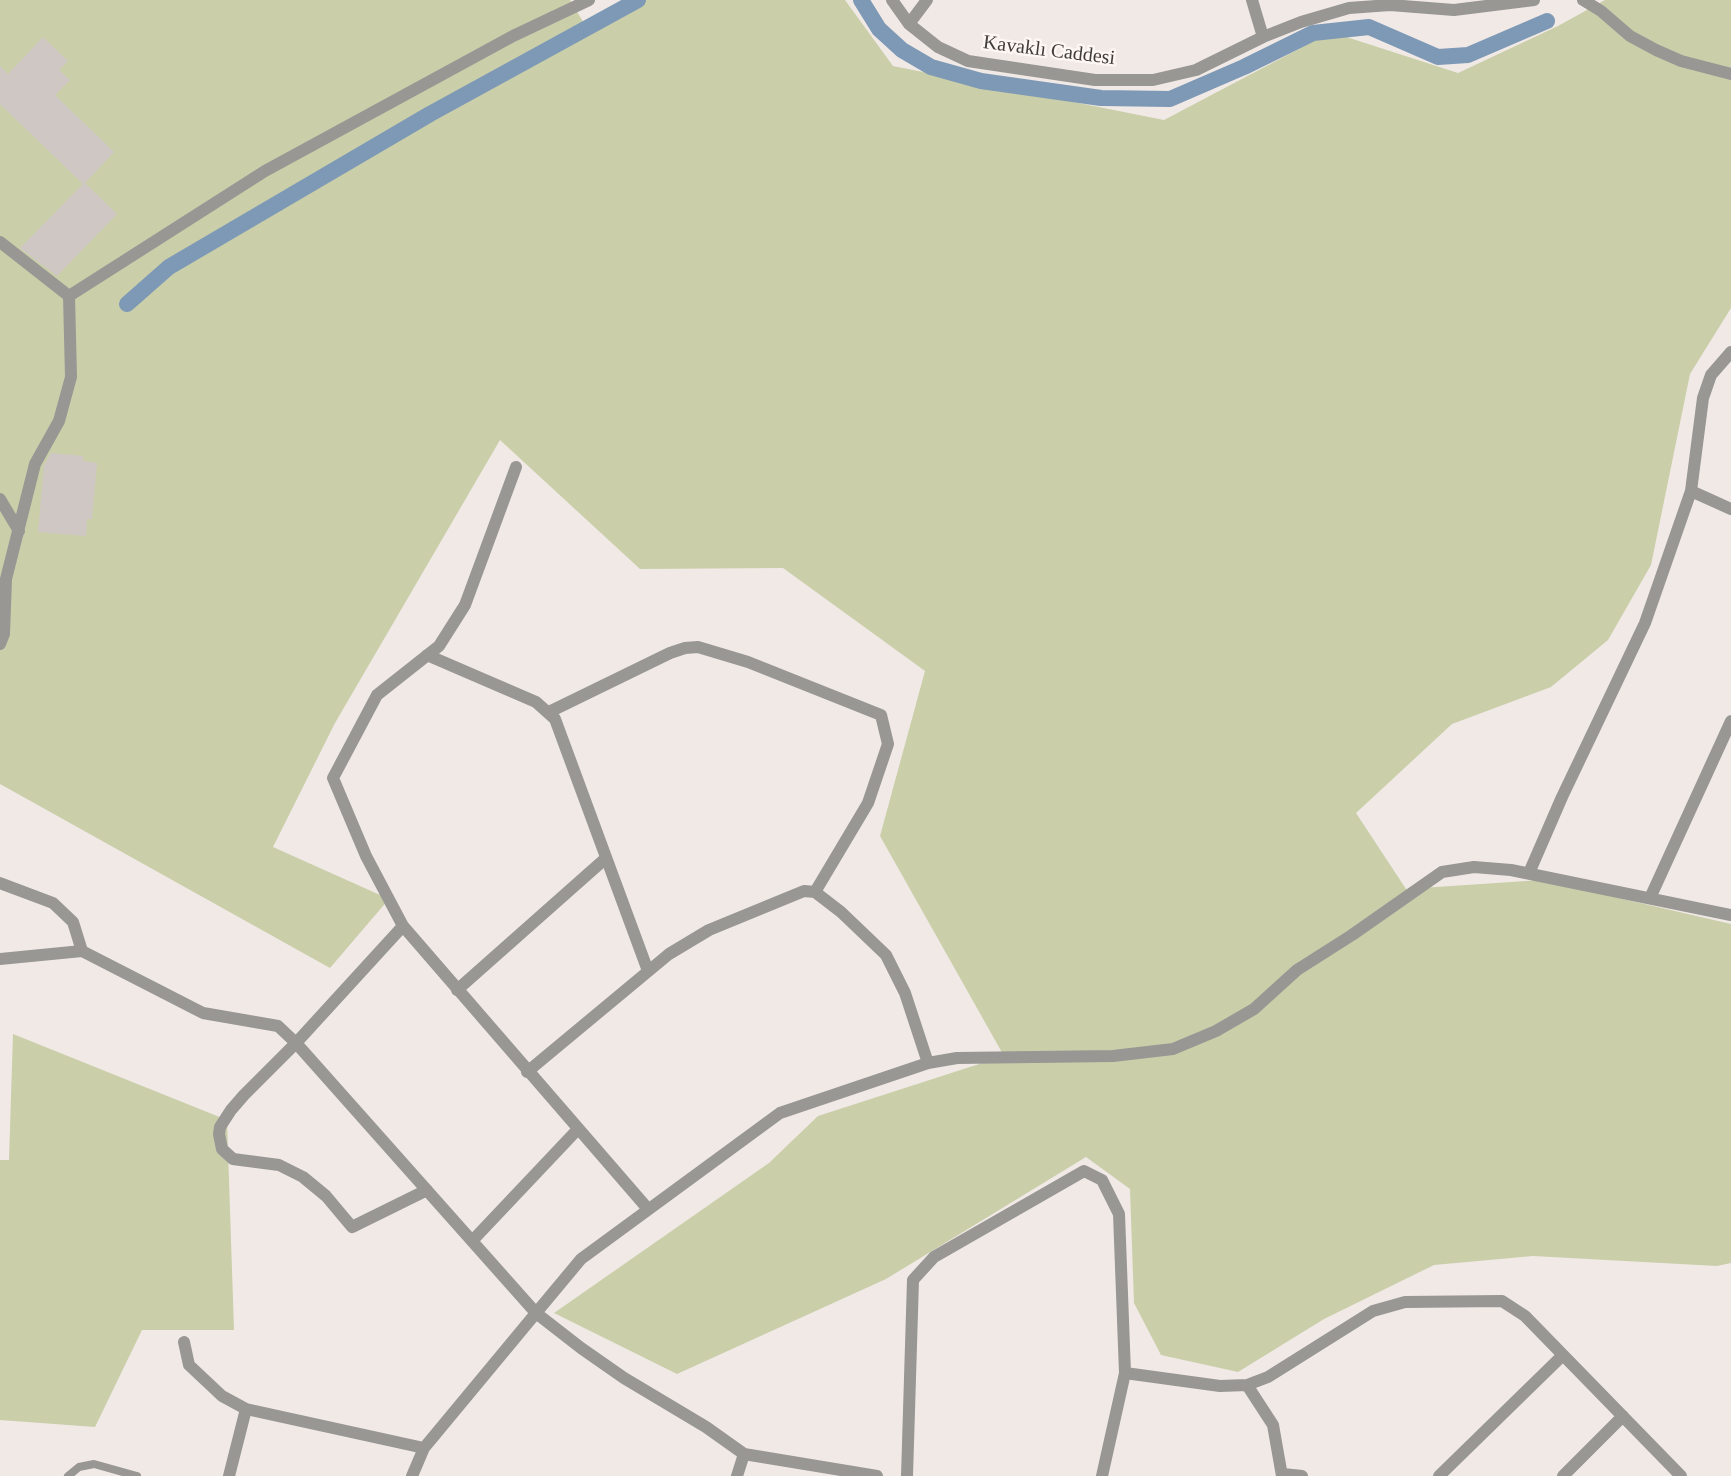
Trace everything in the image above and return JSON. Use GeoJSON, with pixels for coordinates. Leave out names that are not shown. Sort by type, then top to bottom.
{"type":"FeatureCollection","features":[{"type":"Feature","properties":{"kind":"street"},"geometry":{"type":"LineString","coordinates":[[69,296],[265,171],[513,36],[589,0]]}},
{"type":"Feature","properties":{"kind":"street","name":"Kavaklı Caddesi"},"geometry":{"type":"LineString","coordinates":[[892,0],[909,24],[938,47],[968,61],[1095,80],[1153,80],[1196,70],[1263,37],[1301,22],[1349,8],[1390,5],[1454,10],[1534,0]]}},
{"type":"Feature","properties":{"kind":"street"},"geometry":{"type":"LineString","coordinates":[[909,24],[927,0]]}},
{"type":"Feature","properties":{"kind":"street"},"geometry":{"type":"LineString","coordinates":[[1252,0],[1263,37]]}},
{"type":"Feature","properties":{"kind":"street"},"geometry":{"type":"LineString","coordinates":[[1584,0],[1601,11],[1630,36],[1656,50],[1682,61],[1731,74]]}},
{"type":"Feature","properties":{"kind":"street"},"geometry":{"type":"LineString","coordinates":[[0,242],[69,296]]}},
{"type":"Feature","properties":{"kind":"street"},"geometry":{"type":"LineString","coordinates":[[0,644],[4,634],[6,579],[35,464],[59,421],[71,377],[69,296]]}},
{"type":"Feature","properties":{"kind":"street"},"geometry":{"type":"LineString","coordinates":[[1529,873],[1562,797],[1645,623],[1691,491],[1703,398],[1711,375],[1731,352]]}},
{"type":"Feature","properties":{"kind":"street"},"geometry":{"type":"LineString","coordinates":[[516,467],[465,605],[439,646],[377,695],[333,778],[366,856],[403,926],[648,1209]]}},
{"type":"Feature","properties":{"kind":"street"},"geometry":{"type":"LineString","coordinates":[[1691,491],[1731,509]]}},
{"type":"Feature","properties":{"kind":"street"},"geometry":{"type":"LineString","coordinates":[[0,499],[19,531]]}},
{"type":"Feature","properties":{"kind":"street"},"geometry":{"type":"LineString","coordinates":[[549,712],[670,653],[698,647],[748,662],[881,715],[888,744],[868,803],[815,892]]}},
{"type":"Feature","properties":{"kind":"street"},"geometry":{"type":"LineString","coordinates":[[427,656],[536,702],[549,712],[559,727],[648,971]]}},
{"type":"Feature","properties":{"kind":"street"},"geometry":{"type":"LineString","coordinates":[[1650,898],[1731,721]]}},
{"type":"Feature","properties":{"kind":"street"},"geometry":{"type":"LineString","coordinates":[[457,990],[606,858]]}},
{"type":"Feature","properties":{"kind":"street"},"geometry":{"type":"LineString","coordinates":[[412,1476],[424,1448],[582,1259],[780,1113],[928,1063],[957,1058],[1113,1056],[1173,1049],[1216,1031],[1254,1009],[1296,970],[1352,936],[1442,872],[1474,867],[1529,873],[1731,915]]}},
{"type":"Feature","properties":{"kind":"street"},"geometry":{"type":"LineString","coordinates":[[0,883],[53,903],[73,922],[82,951]]}},
{"type":"Feature","properties":{"kind":"street"},"geometry":{"type":"LineString","coordinates":[[528,1071],[669,954],[709,930],[804,891],[815,892],[841,912],[886,955],[905,993],[928,1063]]}},
{"type":"Feature","properties":{"kind":"street"},"geometry":{"type":"LineString","coordinates":[[403,926],[231,1110],[220,1127],[219,1142],[227,1155],[240,1161],[279,1165],[303,1177],[326,1196],[352,1227],[428,1190]]}},
{"type":"Feature","properties":{"kind":"street"},"geometry":{"type":"LineString","coordinates":[[0,959],[82,951],[203,1012],[278,1026],[296,1042],[536,1313],[581,1348],[624,1378],[706,1427],[744,1454],[877,1476]]}},
{"type":"Feature","properties":{"kind":"street"},"geometry":{"type":"LineString","coordinates":[[473,1240],[578,1129]]}},
{"type":"Feature","properties":{"kind":"street"},"geometry":{"type":"LineString","coordinates":[[907,1476],[914,1280],[934,1257],[1084,1171],[1102,1180],[1119,1214],[1125,1373],[1102,1476]]}},
{"type":"Feature","properties":{"kind":"street"},"geometry":{"type":"LineString","coordinates":[[1125,1373],[1220,1386],[1246,1385],[1268,1377],[1373,1311],[1405,1302],[1502,1301],[1525,1316],[1681,1476]]}},
{"type":"Feature","properties":{"kind":"street"},"geometry":{"type":"LineString","coordinates":[[184,1342],[189,1365],[222,1396],[246,1409],[424,1448]]}},
{"type":"Feature","properties":{"kind":"street"},"geometry":{"type":"LineString","coordinates":[[1439,1476],[1563,1355]]}},
{"type":"Feature","properties":{"kind":"street"},"geometry":{"type":"LineString","coordinates":[[1246,1385],[1273,1425],[1283,1475],[1302,1476]]}},
{"type":"Feature","properties":{"kind":"street"},"geometry":{"type":"LineString","coordinates":[[229,1476],[246,1409]]}},
{"type":"Feature","properties":{"kind":"street"},"geometry":{"type":"LineString","coordinates":[[1563,1476],[1623,1416]]}},
{"type":"Feature","properties":{"kind":"street"},"geometry":{"type":"LineString","coordinates":[[737,1476],[744,1454]]}},
{"type":"Feature","properties":{"kind":"lane"},"geometry":{"type":"LineString","coordinates":[[68,1476],[79,1467],[94,1464],[136,1476]]}},
{"type":"Feature","properties":{"kind":"green space"},"geometry":{"type":"Polygon","coordinates":[[[0,0],[570,0],[585,25],[643,0],[845,0],[893,66],[1164,120],[1331,32],[1458,73],[1558,26],[1605,0],[1731,0],[1731,308],[1690,374],[1651,565],[1608,640],[1551,687],[1452,724],[1356,813],[1406,889],[1541,880],[1731,924],[1731,1263],[1717,1266],[1533,1256],[1434,1265],[1324,1319],[1238,1372],[1161,1355],[1134,1303],[1130,1189],[1086,1157],[886,1279],[677,1374],[554,1313],[769,1163],[818,1116],[1004,1056],[880,836],[925,671],[783,568],[640,569],[500,440],[335,723],[273,847],[389,899],[330,968],[0,784],[0,0]]]}},
{"type":"Feature","properties":{"kind":"green space"},"geometry":{"type":"Polygon","coordinates":[[[13,1034],[227,1120],[234,1330],[142,1330],[95,1427],[0,1420],[0,1160],[9,1160],[13,1034]]]}},
{"type":"Feature","properties":{"kind":"building"},"geometry":{"type":"Polygon","coordinates":[[[43,37],[68,61],[59,70],[70,80],[55,95],[114,152],[85,183],[117,214],[57,276],[20,248],[83,184],[0,104],[0,66],[8,74],[43,37]]]}},
{"type":"Feature","properties":{"kind":"building"},"geometry":{"type":"Polygon","coordinates":[[[51,453],[83,456],[83,461],[97,463],[92,519],[87,519],[86,536],[38,532],[44,465],[51,453]]]}},
{"type":"Feature","properties":{"kind":"waterway"},"geometry":{"type":"LineString","coordinates":[[127,304],[169,267],[430,114],[638,0]]}},
{"type":"Feature","properties":{"kind":"waterway"},"geometry":{"type":"LineString","coordinates":[[861,0],[879,29],[902,50],[931,67],[981,81],[1101,98],[1170,99],[1244,67],[1313,33],[1369,27],[1438,57],[1468,55],[1547,21]]}}]}
